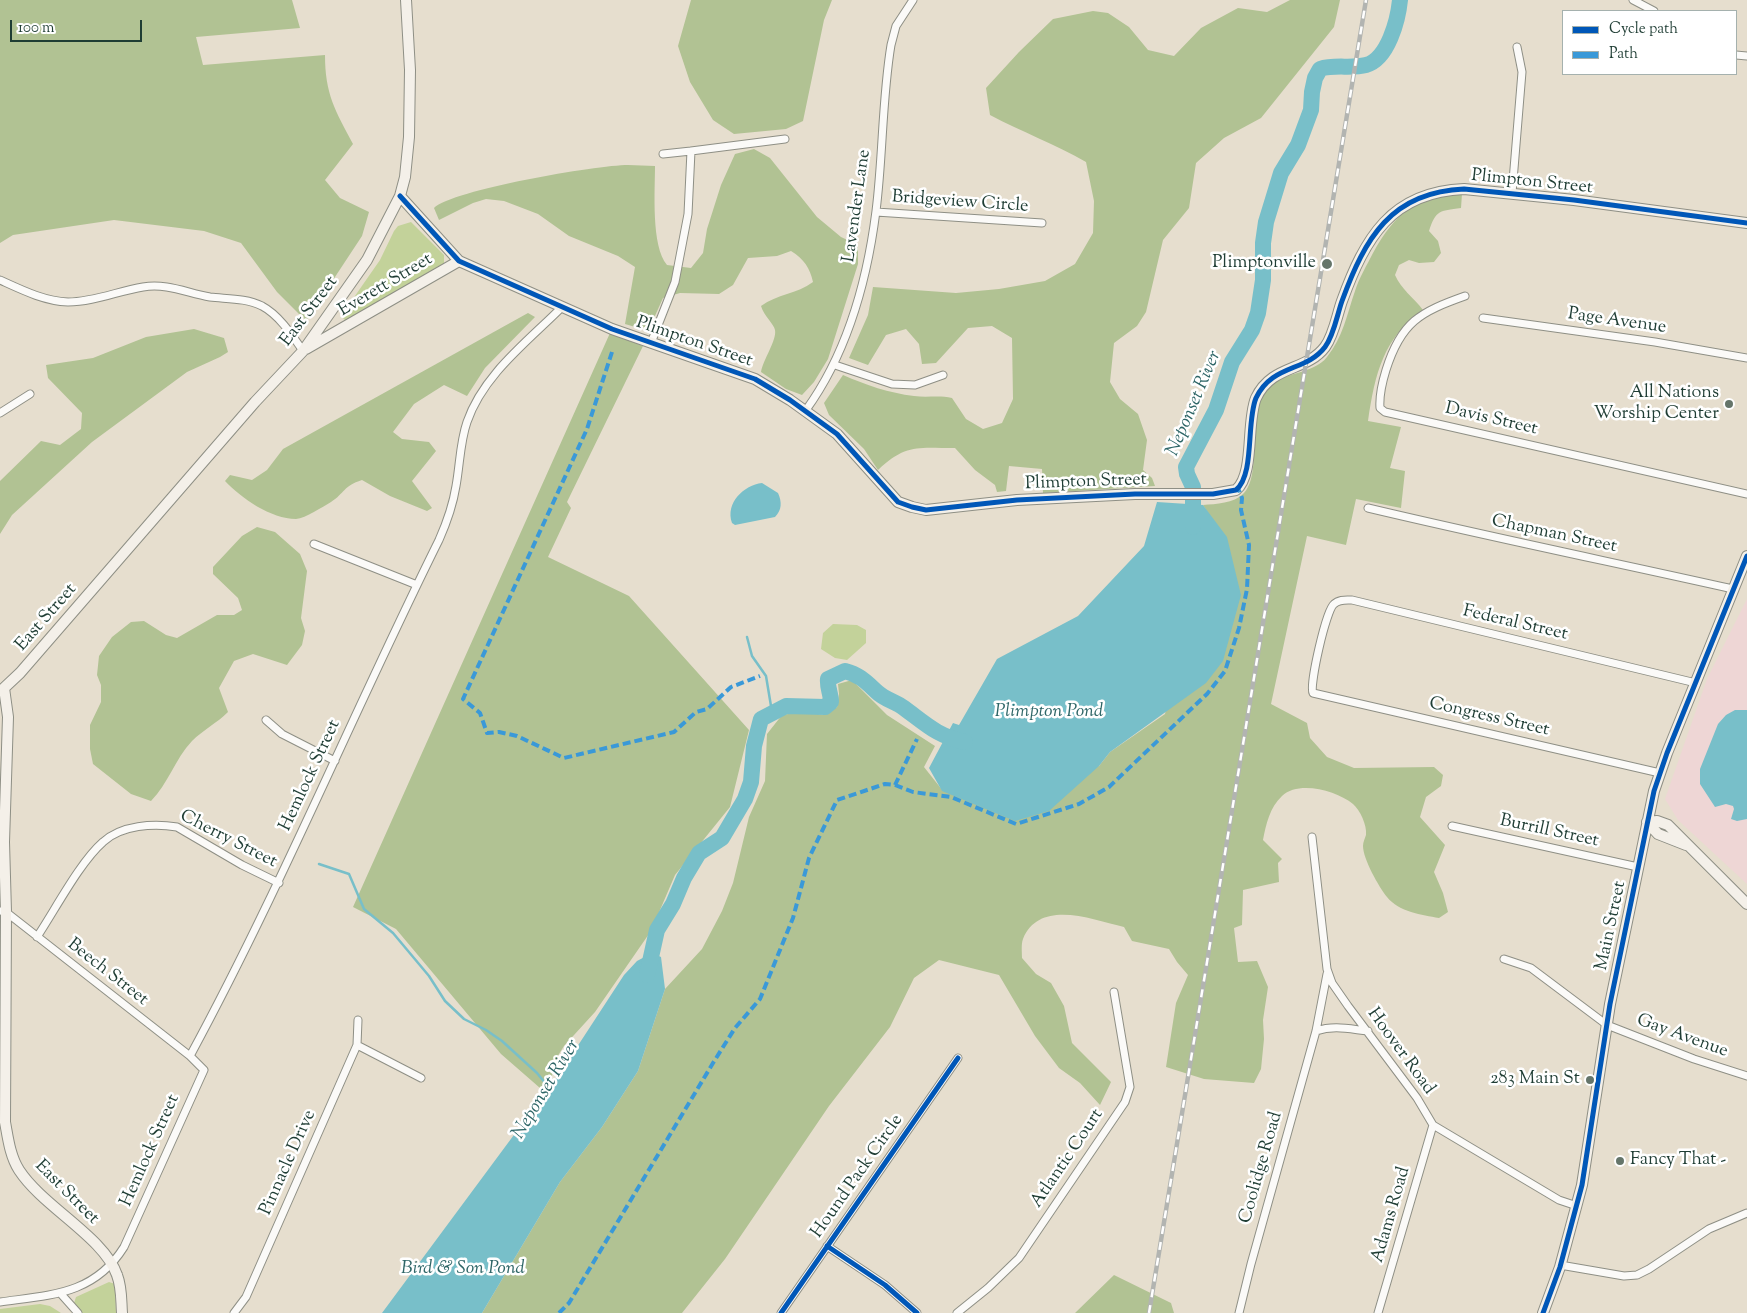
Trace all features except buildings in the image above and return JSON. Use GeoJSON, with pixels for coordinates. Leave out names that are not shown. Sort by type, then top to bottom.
{"type":"FeatureCollection","features":[{"type":"Feature","properties":{"kind":"street","name":"East Street"},"geometry":{"type":"LineString","coordinates":[[122,1313],[121,1291],[112,1263],[104,1252],[41,1196],[18,1168],[11,1152],[5,1122],[3,912],[8,717],[2,689],[20,673],[255,402],[303,351],[368,260],[400,196],[405,178],[409,137],[410,70],[406,0]]}},
{"type":"Feature","properties":{"kind":"street","name":"Lavender Lane"},"geometry":{"type":"LineString","coordinates":[[806,410],[835,365],[854,317],[876,212],[889,58],[896,26],[913,0]]}},
{"type":"Feature","properties":{"kind":"street"},"geometry":{"type":"LineString","coordinates":[[1633,0],[1652,10]]}},
{"type":"Feature","properties":{"kind":"street"},"geometry":{"type":"LineString","coordinates":[[1512,193],[1522,72],[1517,47]]}},
{"type":"Feature","properties":{"kind":"street"},"geometry":{"type":"LineString","coordinates":[[663,154],[784,139]]}},
{"type":"Feature","properties":{"kind":"street"},"geometry":{"type":"LineString","coordinates":[[651,343],[676,276],[688,214],[691,151]]}},
{"type":"Feature","properties":{"kind":"street","name":"Plimpton Street"},"geometry":{"type":"LineString","coordinates":[[400,196],[459,262],[561,308],[651,343],[755,379],[806,410],[837,434],[898,502],[926,510],[1017,500],[1231,492],[1241,485],[1245,475],[1253,411],[1261,389],[1273,376],[1309,360],[1324,349],[1354,269],[1378,230],[1393,213],[1412,200],[1434,191],[1464,189],[1512,193],[1747,223]]}},
{"type":"Feature","properties":{"kind":"street","name":"Bridgeview Circle"},"geometry":{"type":"LineString","coordinates":[[876,212],[1042,223]]}},
{"type":"Feature","properties":{"kind":"street","name":"Everett Street"},"geometry":{"type":"LineString","coordinates":[[303,351],[337,334],[459,262]]}},
{"type":"Feature","properties":{"kind":"street"},"geometry":{"type":"LineString","coordinates":[[0,280],[38,297],[68,302],[96,299],[143,287],[160,286],[210,297],[250,301],[274,315],[303,351]]}},
{"type":"Feature","properties":{"kind":"street","name":"Davis Street"},"geometry":{"type":"LineString","coordinates":[[1465,296],[1431,308],[1403,332],[1396,343],[1387,367],[1379,398],[1380,408],[1385,412],[1747,494]]}},
{"type":"Feature","properties":{"kind":"street","name":"Hemlock Street"},"geometry":{"type":"LineString","coordinates":[[112,1263],[124,1247],[204,1070],[190,1056],[279,883],[449,517],[467,421],[481,393],[509,360],[561,308]]}},
{"type":"Feature","properties":{"kind":"street","name":"Page Avenue"},"geometry":{"type":"LineString","coordinates":[[1483,318],[1645,340],[1747,358]]}},
{"type":"Feature","properties":{"kind":"street"},"geometry":{"type":"LineString","coordinates":[[835,365],[892,384],[915,385],[943,375]]}},
{"type":"Feature","properties":{"kind":"street"},"geometry":{"type":"LineString","coordinates":[[0,413],[30,394]]}},
{"type":"Feature","properties":{"kind":"street","name":"Chapman Street"},"geometry":{"type":"LineString","coordinates":[[1368,508],[1733,589]]}},
{"type":"Feature","properties":{"kind":"street"},"geometry":{"type":"LineString","coordinates":[[314,544],[417,585]]}},
{"type":"Feature","properties":{"kind":"street","name":"Main Street"},"geometry":{"type":"LineString","coordinates":[[1543,1313],[1560,1265],[1577,1206],[1589,1150],[1607,1025],[1646,822],[1660,773],[1747,556]]}},
{"type":"Feature","properties":{"kind":"street","name":"Federal Street"},"geometry":{"type":"LineString","coordinates":[[1312,692],[1317,660],[1330,608],[1341,600],[1352,600],[1696,683]]}},
{"type":"Feature","properties":{"kind":"street","name":"Congress Street"},"geometry":{"type":"LineString","coordinates":[[1312,692],[1660,773]]}},
{"type":"Feature","properties":{"kind":"street"},"geometry":{"type":"LineString","coordinates":[[266,720],[282,734],[336,761]]}},
{"type":"Feature","properties":{"kind":"street"},"geometry":{"type":"LineString","coordinates":[[1646,822],[1658,834],[1686,845],[1747,904]]}},
{"type":"Feature","properties":{"kind":"street","name":"Cherry Street"},"geometry":{"type":"LineString","coordinates":[[37,937],[92,854],[104,840],[130,828],[166,825],[177,827],[242,865],[279,883]]}},
{"type":"Feature","properties":{"kind":"street","name":"Burrill Street"},"geometry":{"type":"LineString","coordinates":[[1452,826],[1638,867]]}},
{"type":"Feature","properties":{"kind":"street","name":"Hoover Road"},"geometry":{"type":"LineString","coordinates":[[1312,837],[1327,969],[1332,983],[1368,1031],[1433,1125],[1559,1200],[1577,1206]]}},
{"type":"Feature","properties":{"kind":"street","name":"Beech Street"},"geometry":{"type":"LineString","coordinates":[[3,912],[190,1056]]}},
{"type":"Feature","properties":{"kind":"street","name":"Gay Avenue"},"geometry":{"type":"LineString","coordinates":[[1504,959],[1531,968],[1607,1025],[1694,1059],[1747,1076]]}},
{"type":"Feature","properties":{"kind":"street","name":"Coolidge Road"},"geometry":{"type":"LineString","coordinates":[[1239,1313],[1316,1031],[1327,982],[1327,969]]}},
{"type":"Feature","properties":{"kind":"street","name":"Atlantic Court"},"geometry":{"type":"LineString","coordinates":[[957,1313],[988,1288],[1019,1258],[1125,1102],[1130,1087],[1114,992]]}},
{"type":"Feature","properties":{"kind":"street","name":"Pinnacle Drive"},"geometry":{"type":"LineString","coordinates":[[234,1313],[246,1297],[357,1045],[358,1020]]}},
{"type":"Feature","properties":{"kind":"street"},"geometry":{"type":"LineString","coordinates":[[1316,1031],[1345,1027],[1368,1031]]}},
{"type":"Feature","properties":{"kind":"street"},"geometry":{"type":"LineString","coordinates":[[357,1045],[421,1078]]}},
{"type":"Feature","properties":{"kind":"street","name":"Hound Pack Circle"},"geometry":{"type":"LineString","coordinates":[[781,1313],[958,1058]]}},
{"type":"Feature","properties":{"kind":"street","name":"Adams Road"},"geometry":{"type":"LineString","coordinates":[[1378,1313],[1433,1125]]}},
{"type":"Feature","properties":{"kind":"street"},"geometry":{"type":"LineString","coordinates":[[1560,1265],[1624,1276],[1637,1275],[1655,1266],[1709,1229],[1747,1213]]}},
{"type":"Feature","properties":{"kind":"street"},"geometry":{"type":"LineString","coordinates":[[827,1246],[885,1285],[917,1313]]}},
{"type":"Feature","properties":{"kind":"street"},"geometry":{"type":"LineString","coordinates":[[0,1302],[61,1294],[98,1278],[112,1263]]}},
{"type":"Feature","properties":{"kind":"street"},"geometry":{"type":"LineString","coordinates":[[61,1294],[78,1313]]}},
{"type":"Feature","properties":{"kind":"shaded area"},"geometry":{"type":"Polygon","coordinates":[[[1747,599],[1747,884],[1678,820],[1665,799],[1707,679],[1747,599]]]}},
{"type":"Feature","properties":{"kind":"green space"},"geometry":{"type":"Polygon","coordinates":[[[0,0],[292,0],[300,28],[196,37],[203,65],[325,55],[325,69],[332,101],[353,144],[325,180],[340,198],[369,212],[362,236],[306,321],[277,292],[241,243],[204,231],[114,220],[13,235],[0,243],[0,0]]]}},
{"type":"Feature","properties":{"kind":"green space"},"geometry":{"type":"Polygon","coordinates":[[[691,0],[832,0],[824,20],[803,121],[786,129],[734,134],[713,120],[690,82],[678,46],[691,0]]]}},
{"type":"Feature","properties":{"kind":"green space"},"geometry":{"type":"Polygon","coordinates":[[[1290,0],[1340,0],[1334,27],[1261,118],[1224,138],[1196,163],[1189,208],[1163,240],[1146,312],[1137,326],[1114,343],[1110,382],[1120,399],[1138,414],[1147,440],[1143,470],[1152,478],[1155,486],[1043,493],[1042,469],[1009,466],[1006,491],[997,492],[995,485],[975,470],[955,448],[922,448],[905,451],[888,461],[878,470],[864,449],[829,415],[824,403],[843,375],[896,393],[919,397],[952,398],[966,419],[983,429],[1002,423],[1013,399],[1012,338],[992,326],[968,328],[936,363],[922,364],[919,344],[906,329],[886,335],[868,365],[849,358],[868,315],[873,287],[956,293],[999,289],[1045,281],[1075,264],[1093,233],[1094,201],[1086,162],[990,115],[986,88],[1053,19],[1093,11],[1108,13],[1129,27],[1148,50],[1174,56],[1201,28],[1238,8],[1267,12],[1290,0]]]}},
{"type":"Feature","properties":{"kind":"green space"},"geometry":{"type":"Polygon","coordinates":[[[754,149],[770,158],[817,217],[841,237],[858,245],[858,264],[828,359],[814,382],[802,395],[786,389],[761,372],[772,345],[775,330],[761,306],[813,282],[806,264],[791,251],[777,256],[748,258],[733,285],[719,294],[680,293],[663,298],[650,327],[642,329],[625,324],[635,267],[618,256],[569,236],[538,214],[504,201],[486,199],[473,203],[439,220],[434,208],[446,201],[468,194],[526,180],[612,166],[655,166],[655,218],[658,245],[667,265],[691,268],[703,253],[707,229],[721,185],[735,154],[754,149]]]}},
{"type":"Feature","properties":{"kind":"green space"},"geometry":{"type":"Polygon","coordinates":[[[1462,194],[1461,208],[1439,213],[1431,224],[1429,231],[1438,241],[1441,253],[1434,262],[1419,263],[1409,260],[1399,265],[1395,275],[1404,289],[1423,310],[1409,321],[1399,333],[1383,358],[1374,388],[1368,421],[1401,427],[1390,468],[1405,471],[1401,508],[1356,499],[1346,545],[1307,536],[1271,704],[1307,723],[1310,738],[1327,757],[1354,768],[1434,767],[1443,775],[1441,786],[1426,797],[1420,817],[1445,845],[1434,872],[1443,893],[1448,912],[1439,918],[1418,914],[1398,906],[1387,897],[1368,865],[1363,846],[1366,835],[1364,822],[1353,804],[1338,795],[1318,789],[1308,788],[1289,791],[1278,800],[1272,811],[1267,822],[1263,840],[1282,859],[1278,863],[1279,882],[1243,890],[1242,925],[1234,928],[1238,962],[1257,961],[1268,987],[1263,1020],[1264,1039],[1261,1069],[1254,1083],[1204,1079],[1166,1067],[1176,1003],[1188,975],[1169,949],[1132,941],[1124,927],[1083,917],[1054,915],[1042,919],[1031,926],[1023,939],[1022,958],[1036,974],[1051,983],[1064,1006],[1072,1043],[1111,1082],[1100,1105],[1080,1083],[1059,1068],[1035,1036],[999,975],[939,960],[914,978],[890,1027],[829,1106],[725,1259],[682,1313],[482,1313],[560,1182],[602,1127],[638,1071],[665,989],[702,949],[722,911],[733,883],[749,817],[765,781],[767,734],[782,715],[806,711],[823,715],[837,707],[838,684],[852,680],[887,715],[935,746],[924,767],[943,791],[1099,766],[1110,752],[1165,714],[1208,513],[1203,505],[1235,499],[1243,494],[1249,485],[1254,459],[1257,413],[1267,389],[1281,379],[1314,367],[1327,357],[1341,333],[1363,272],[1382,239],[1399,217],[1419,203],[1462,194]]]}},
{"type":"Feature","properties":{"kind":"green space"},"geometry":{"type":"Polygon","coordinates":[[[411,222],[444,255],[444,263],[346,321],[341,316],[380,260],[394,231],[398,226],[411,222]]]}},
{"type":"Feature","properties":{"kind":"green space"},"geometry":{"type":"Polygon","coordinates":[[[528,313],[535,317],[485,368],[467,396],[444,385],[414,404],[393,432],[402,439],[429,442],[436,451],[412,481],[432,508],[427,511],[390,496],[362,480],[348,487],[336,499],[309,514],[296,519],[286,518],[257,506],[239,494],[225,481],[230,475],[252,480],[267,470],[283,449],[528,313]]]}},
{"type":"Feature","properties":{"kind":"green space"},"geometry":{"type":"Polygon","coordinates":[[[194,329],[224,338],[228,352],[187,372],[92,442],[12,515],[0,534],[0,481],[41,441],[60,445],[81,429],[82,413],[48,378],[46,365],[93,358],[146,337],[194,329]]]}},
{"type":"Feature","properties":{"kind":"green space"},"geometry":{"type":"Polygon","coordinates":[[[610,333],[643,346],[567,502],[571,508],[548,557],[629,596],[749,730],[730,807],[675,875],[651,931],[595,1012],[564,1046],[554,1062],[552,1076],[540,1088],[501,1054],[396,929],[353,907],[610,333]]]}},
{"type":"Feature","properties":{"kind":"green space"},"geometry":{"type":"Polygon","coordinates":[[[257,527],[275,532],[300,554],[307,571],[301,618],[305,631],[302,645],[287,665],[253,654],[234,661],[219,688],[228,712],[192,741],[151,801],[131,794],[93,764],[90,749],[90,725],[101,702],[101,685],[97,675],[99,656],[112,637],[131,622],[144,621],[166,635],[177,638],[217,615],[234,615],[242,610],[238,598],[213,574],[213,567],[242,536],[257,527]]]}},
{"type":"Feature","properties":{"kind":"green space"},"geometry":{"type":"Polygon","coordinates":[[[833,624],[857,625],[866,630],[866,643],[847,660],[835,658],[821,649],[823,633],[833,624]]]}},
{"type":"Feature","properties":{"kind":"green space"},"geometry":{"type":"Polygon","coordinates":[[[1114,1275],[1171,1303],[1174,1313],[1075,1313],[1114,1275]]]}},
{"type":"Feature","properties":{"kind":"green space"},"geometry":{"type":"Polygon","coordinates":[[[109,1282],[115,1284],[116,1313],[82,1313],[74,1303],[76,1297],[109,1282]]]}},
{"type":"Feature","properties":{"kind":"green space"},"geometry":{"type":"Polygon","coordinates":[[[40,1304],[50,1306],[61,1313],[0,1313],[0,1309],[40,1304]]]}},
{"type":"Feature","properties":{"kind":"water"},"geometry":{"type":"Polygon","coordinates":[[[762,483],[778,493],[781,506],[779,512],[775,517],[735,525],[732,523],[731,509],[738,496],[749,487],[762,483]]]}},
{"type":"Feature","properties":{"kind":"water","name":"Plimpton Pond"},"geometry":{"type":"Polygon","coordinates":[[[1157,502],[1203,505],[1227,537],[1241,595],[1223,661],[1206,683],[1110,752],[1099,766],[1049,811],[1015,821],[942,791],[929,768],[953,723],[959,725],[997,659],[1078,616],[1144,546],[1157,502]]]}},
{"type":"Feature","properties":{"kind":"water"},"geometry":{"type":"Polygon","coordinates":[[[1735,710],[1747,710],[1747,819],[1737,821],[1731,819],[1733,806],[1726,804],[1715,807],[1700,784],[1700,769],[1718,724],[1726,715],[1735,710]]]}},
{"type":"Feature","properties":{"kind":"water","name":"Bird & Son Pond"},"geometry":{"type":"Polygon","coordinates":[[[652,953],[661,957],[665,989],[638,1071],[602,1127],[560,1182],[482,1313],[382,1313],[562,1070],[624,975],[637,961],[652,953]]]}},
{"type":"Feature","properties":{"kind":"waterway","name":"Neponset River"},"geometry":{"type":"LineString","coordinates":[[1193,527],[1193,487],[1186,467],[1216,410],[1232,362],[1252,330],[1258,313],[1263,280],[1263,243],[1266,222],[1281,173],[1298,145],[1311,110],[1315,78],[1320,69],[1360,66],[1374,61],[1386,47],[1390,38],[1397,18],[1400,0]]}},
{"type":"Feature","properties":{"kind":"waterway"},"geometry":{"type":"LineString","coordinates":[[747,637],[752,656],[766,676],[772,712]]}},
{"type":"Feature","properties":{"kind":"waterway","name":"Neponset River"},"geometry":{"type":"LineString","coordinates":[[647,975],[657,930],[673,904],[684,878],[699,853],[722,838],[745,799],[751,782],[754,746],[761,719],[786,706],[825,707],[831,702],[828,679],[845,671],[859,677],[887,699],[901,706],[932,729],[965,742]]}},
{"type":"Feature","properties":{"kind":"waterway"},"geometry":{"type":"LineString","coordinates":[[319,864],[349,874],[364,909],[393,933],[429,976],[445,1001],[464,1019],[486,1030],[502,1041],[537,1073],[550,1089]]}},
{"type":"Feature","properties":{"kind":"railway"},"geometry":{"type":"LineString","coordinates":[[1149,1313],[1366,0]]}},
{"type":"Feature","properties":{"kind":"marked path"},"geometry":{"type":"LineString","coordinates":[[612,352],[587,429],[463,699],[480,713],[487,733],[499,732],[517,736],[564,758],[674,732],[696,712],[707,709],[731,687],[760,676]]}},
{"type":"Feature","properties":{"kind":"marked path"},"geometry":{"type":"LineString","coordinates":[[895,785],[913,792],[951,797],[1016,824],[1079,804],[1109,787],[1207,694],[1225,671],[1239,628],[1247,589],[1249,545],[1241,510],[1242,498],[1238,488]]}},
{"type":"Feature","properties":{"kind":"marked path"},"geometry":{"type":"LineString","coordinates":[[559,1313],[569,1303],[735,1028],[760,999],[793,918],[809,858],[837,800],[885,784],[895,785],[917,739]]}},
{"type":"Feature","properties":{"kind":"cycle path"},"geometry":{"type":"LineString","coordinates":[[400,196],[459,261],[612,329],[755,379],[790,400],[837,434],[898,502],[926,510],[1017,500],[1135,494],[1213,494],[1236,490],[1246,472],[1251,420],[1256,398],[1271,379],[1308,361],[1325,347],[1333,331],[1351,278],[1360,257],[1371,239],[1384,222],[1399,209],[1417,199],[1439,192],[1464,189],[1574,200],[1747,223]]}},
{"type":"Feature","properties":{"kind":"cycle path"},"geometry":{"type":"LineString","coordinates":[[1543,1313],[1560,1267],[1582,1185],[1610,1004],[1654,791],[1667,753],[1747,556]]}},
{"type":"Feature","properties":{"kind":"cycle path"},"geometry":{"type":"LineString","coordinates":[[781,1313],[958,1058]]}},
{"type":"Feature","properties":{"kind":"cycle path"},"geometry":{"type":"LineString","coordinates":[[827,1246],[885,1285],[917,1313]]}},
{"type":"Feature","properties":{"kind":"place","name":"Plimptonville"},"geometry":{"type":"Point","coordinates":[1327,264]}},
{"type":"Feature","properties":{"kind":"place","name":"All Nations Worship Center"},"geometry":{"type":"Point","coordinates":[1729,404]}},
{"type":"Feature","properties":{"kind":"place","name":"283 Main St"},"geometry":{"type":"Point","coordinates":[1590,1080]}},
{"type":"Feature","properties":{"kind":"place","name":"Fancy That -"},"geometry":{"type":"Point","coordinates":[1620,1161]}}]}
